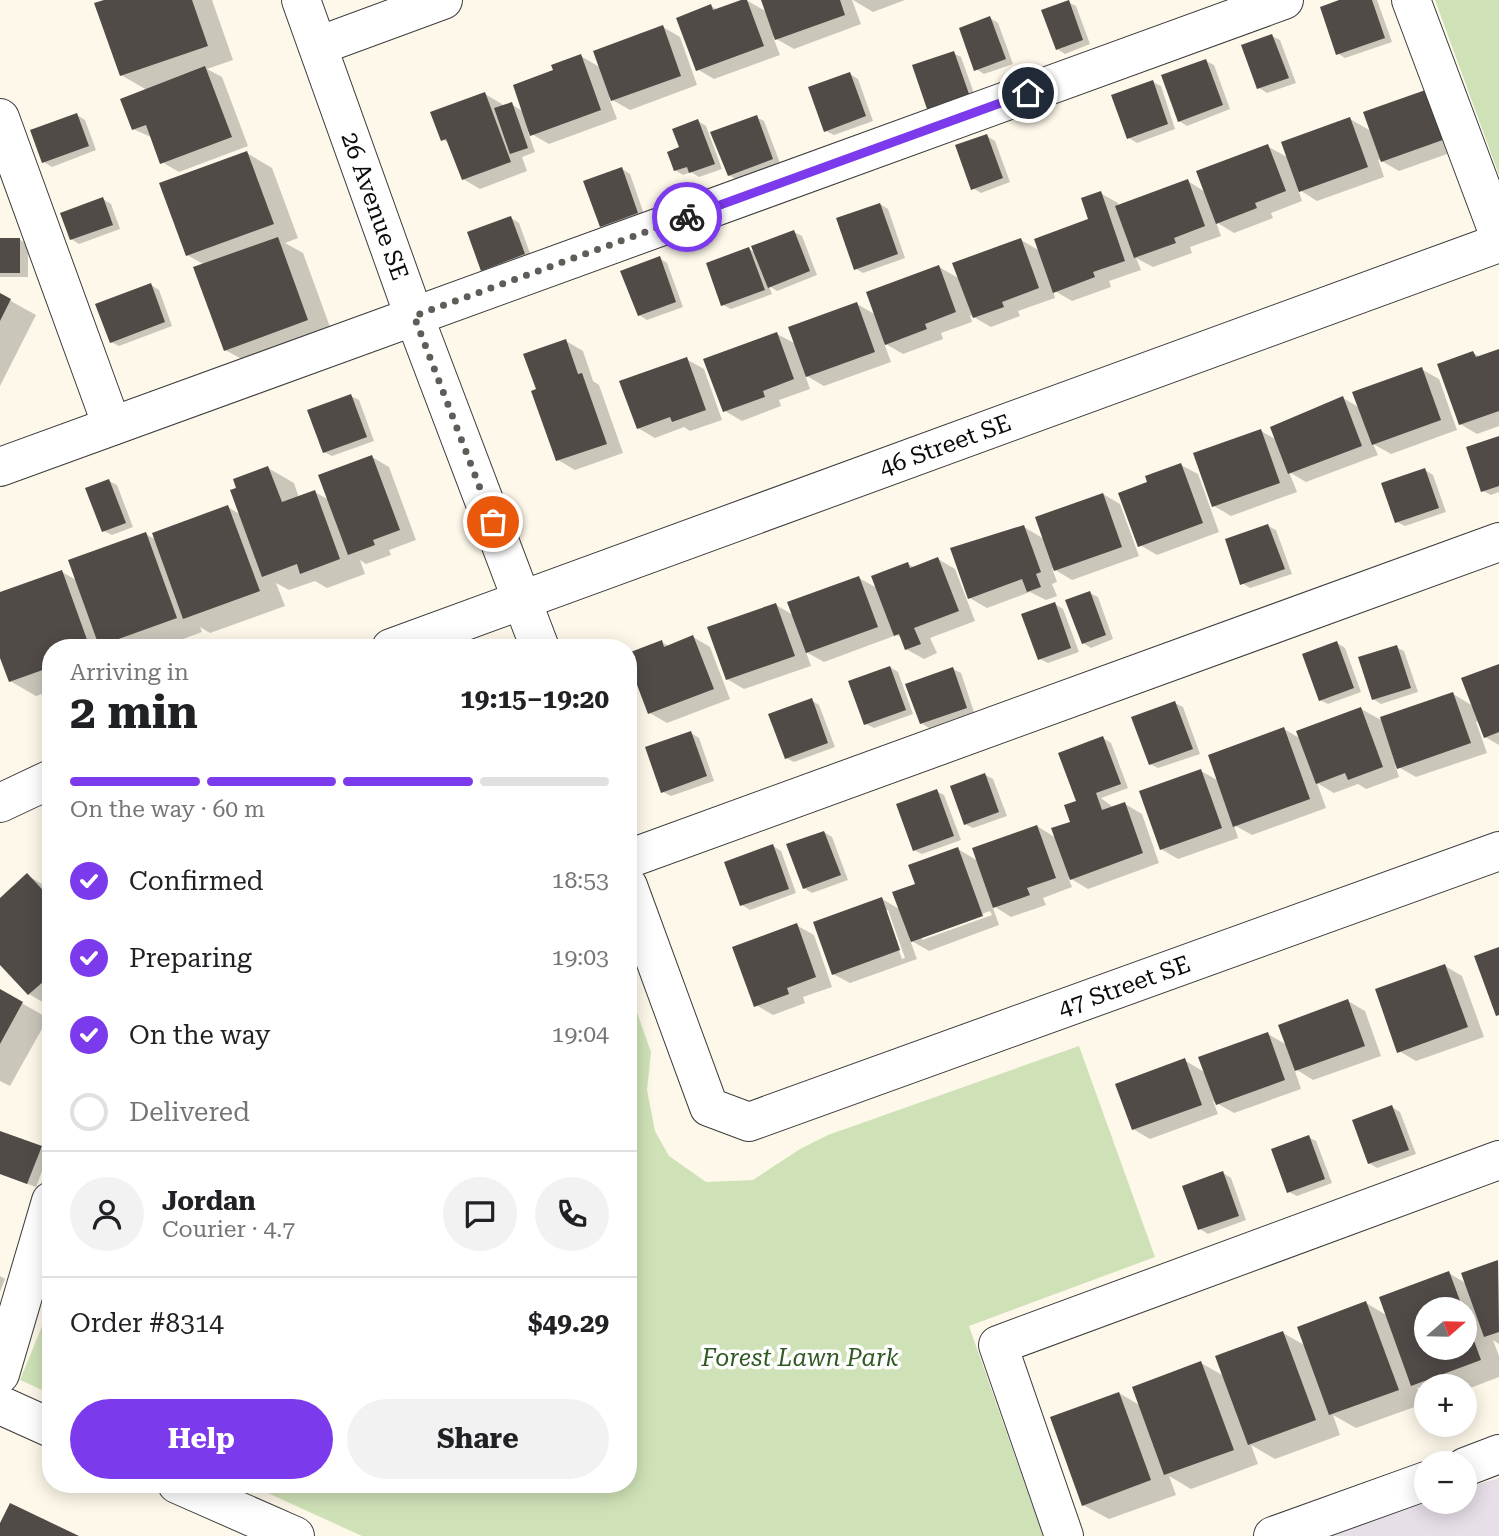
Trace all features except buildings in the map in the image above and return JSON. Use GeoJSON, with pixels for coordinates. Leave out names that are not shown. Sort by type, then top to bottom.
{"type":"FeatureCollection","features":[{"type":"Feature","properties":{"kind":"street","name":"26 Avenue SE"},"geometry":{"type":"LineString","coordinates":[[302,0],[414,316],[537,639]]}},
{"type":"Feature","properties":{"kind":"street"},"geometry":{"type":"LineString","coordinates":[[318,46],[443,0]]}},
{"type":"Feature","properties":{"kind":"street"},"geometry":{"type":"LineString","coordinates":[[0,467],[1284,0]]}},
{"type":"Feature","properties":{"kind":"street"},"geometry":{"type":"LineString","coordinates":[[1411,0],[1499,235]]}},
{"type":"Feature","properties":{"kind":"street"},"geometry":{"type":"LineString","coordinates":[[0,118],[112,426]]}},
{"type":"Feature","properties":{"kind":"street","name":"46 Street SE"},"geometry":{"type":"LineString","coordinates":[[415,639],[1499,243]]}},
{"type":"Feature","properties":{"kind":"street"},"geometry":{"type":"LineString","coordinates":[[637,856],[1499,542]]}},
{"type":"Feature","properties":{"kind":"street"},"geometry":{"type":"LineString","coordinates":[[0,803],[42,783]]}},
{"type":"Feature","properties":{"kind":"street","name":"47 Street SE"},"geometry":{"type":"LineString","coordinates":[[637,911],[709,1107],[749,1122],[1499,850]]}},
{"type":"Feature","properties":{"kind":"street"},"geometry":{"type":"LineString","coordinates":[[1064,1536],[998,1345],[1499,1160]]}},
{"type":"Feature","properties":{"kind":"street"},"geometry":{"type":"LineString","coordinates":[[0,1374],[42,1232]]}},
{"type":"Feature","properties":{"kind":"street"},"geometry":{"type":"LineString","coordinates":[[0,1405],[42,1424]]}},
{"type":"Feature","properties":{"kind":"street"},"geometry":{"type":"LineString","coordinates":[[1477,1462],[1499,1454]]}},
{"type":"Feature","properties":{"kind":"street"},"geometry":{"type":"LineString","coordinates":[[1273,1536],[1414,1484]]}},
{"type":"Feature","properties":{"kind":"street"},"geometry":{"type":"LineString","coordinates":[[197,1493],[295,1536]]}},
{"type":"Feature","properties":{"kind":"shaded area"},"geometry":{"type":"Polygon","coordinates":[[[1499,1478],[1499,1536],[1307,1536],[1414,1504],[1414,1514],[1477,1514],[1477,1484],[1499,1478]]]}},
{"type":"Feature","properties":{"kind":"green space"},"geometry":{"type":"Polygon","coordinates":[[[1435,0],[1499,0],[1499,175],[1435,0]]]}},
{"type":"Feature","properties":{"kind":"green space","name":"Forest Lawn Park"},"geometry":{"type":"Polygon","coordinates":[[[637,1012],[651,1052],[647,1090],[655,1131],[669,1156],[706,1182],[753,1180],[800,1149],[828,1135],[1079,1046],[1155,1257],[969,1326],[1043,1536],[362,1536],[268,1493],[637,1493],[637,1012]]]}},
{"type":"Feature","properties":{"kind":"green space"},"geometry":{"type":"Polygon","coordinates":[[[42,1326],[42,1390],[20,1380],[42,1326]]]}},
{"type":"Feature","properties":{"kind":"way so far"},"geometry":{"type":"LineString","coordinates":[[493,522],[414,316],[687,217]]}},
{"type":"Feature","properties":{"kind":"route"},"geometry":{"type":"LineString","coordinates":[[687,217],[1028,93]]}}]}
